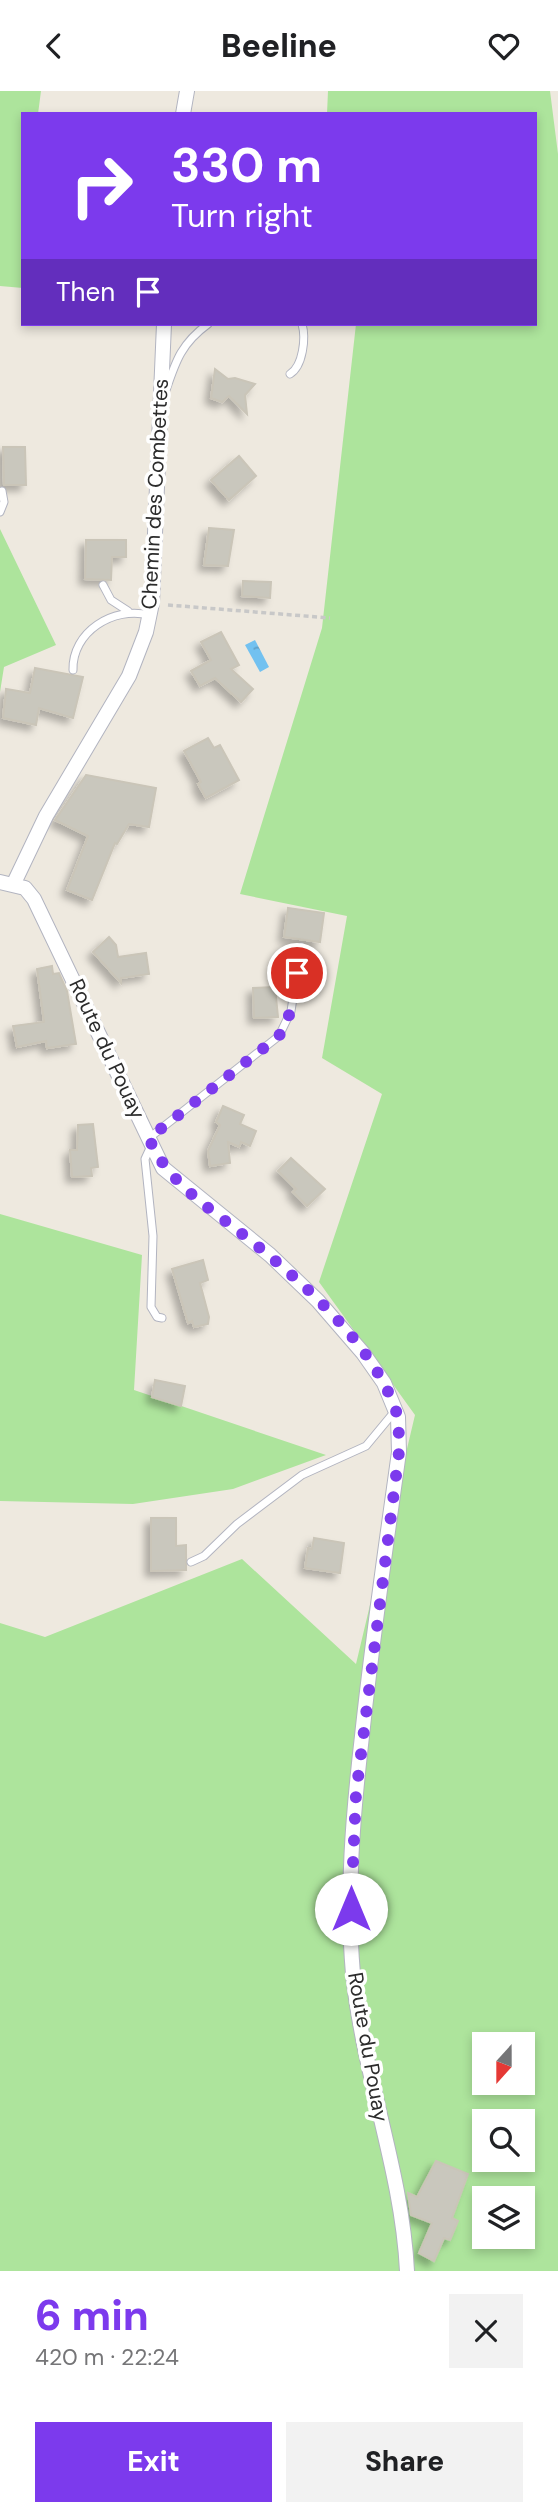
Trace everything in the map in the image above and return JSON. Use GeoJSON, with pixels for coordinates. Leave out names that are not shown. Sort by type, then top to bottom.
{"type":"FeatureCollection","features":[{"type":"Feature","properties":{"kind":"street"},"geometry":{"type":"LineString","coordinates":[[183,112],[187,91]]}},
{"type":"Feature","properties":{"kind":"street","name":"Chemin des Combettes"},"geometry":{"type":"LineString","coordinates":[[7,882],[129,676],[140,652],[151,609],[164,326]]}},
{"type":"Feature","properties":{"kind":"street","name":"Route du Pouay"},"geometry":{"type":"LineString","coordinates":[[7,882],[25,888],[34,899],[127,1086],[163,1168],[270,1255],[318,1301],[363,1353],[384,1383],[395,1411],[399,1452],[369,1673],[356,1794],[350,1888],[353,1973],[360,2022],[376,2102],[398,2188],[407,2271]]}},
{"type":"Feature","properties":{"kind":"lane"},"geometry":{"type":"LineString","coordinates":[[160,394],[165,391],[187,340],[205,326]]}},
{"type":"Feature","properties":{"kind":"lane"},"geometry":{"type":"LineString","coordinates":[[290,374],[296,370],[301,356],[302,326]]}},
{"type":"Feature","properties":{"kind":"lane"},"geometry":{"type":"LineString","coordinates":[[0,512],[4,502],[2,491]]}},
{"type":"Feature","properties":{"kind":"lane"},"geometry":{"type":"LineString","coordinates":[[103,585],[111,600],[128,611]]}},
{"type":"Feature","properties":{"kind":"lane"},"geometry":{"type":"LineString","coordinates":[[73,670],[72,657],[78,643],[102,622],[128,611],[151,609]]}},
{"type":"Feature","properties":{"kind":"lane"},"geometry":{"type":"LineString","coordinates":[[162,1318],[153,1313],[151,1307],[153,1236],[145,1159],[148,1147],[150,1142],[279,1036],[291,1011],[301,947]]}},
{"type":"Feature","properties":{"kind":"lane"},"geometry":{"type":"LineString","coordinates":[[191,1562],[204,1556],[237,1524],[302,1475],[366,1446],[395,1411]]}},
{"type":"Feature","properties":{"kind":"path"},"geometry":{"type":"LineString","coordinates":[[151,609],[330,618]]}},
{"type":"Feature","properties":{"kind":"green space"},"geometry":{"type":"Polygon","coordinates":[[[0,91],[41,91],[38,112],[21,112],[21,288],[0,286],[0,91]]]}},
{"type":"Feature","properties":{"kind":"green space"},"geometry":{"type":"Polygon","coordinates":[[[328,91],[550,91],[558,154],[558,2271],[0,2271],[0,1623],[45,1637],[242,1559],[356,1664],[415,1415],[319,1282],[382,1094],[322,1058],[347,916],[240,894],[322,628],[356,326],[537,326],[537,112],[327,112],[328,91]]]}},
{"type":"Feature","properties":{"kind":"green space"},"geometry":{"type":"Polygon","coordinates":[[[0,529],[56,645],[4,667],[0,692],[0,529]]]}},
{"type":"Feature","properties":{"kind":"green space"},"geometry":{"type":"Polygon","coordinates":[[[0,1214],[142,1255],[134,1390],[326,1455],[233,1489],[133,1504],[0,1501],[0,1214]]]}},
{"type":"Feature","properties":{"kind":"water"},"geometry":{"type":"Polygon","coordinates":[[[255,640],[269,667],[260,672],[245,645],[255,640]]]}},
{"type":"Feature","properties":{"kind":"building"},"geometry":{"type":"Polygon","coordinates":[[[215,369],[228,379],[235,378],[255,384],[245,395],[247,414],[229,396],[222,402],[211,398],[215,369]]]}},
{"type":"Feature","properties":{"kind":"building"},"geometry":{"type":"Polygon","coordinates":[[[3,447],[25,447],[26,485],[4,485],[3,447]]]}},
{"type":"Feature","properties":{"kind":"building"},"geometry":{"type":"Polygon","coordinates":[[[239,456],[256,476],[229,500],[211,480],[239,456]]]}},
{"type":"Feature","properties":{"kind":"building"},"geometry":{"type":"Polygon","coordinates":[[[209,528],[234,530],[228,566],[204,565],[209,528]]]}},
{"type":"Feature","properties":{"kind":"building"},"geometry":{"type":"Polygon","coordinates":[[[86,540],[126,540],[126,557],[112,557],[111,580],[85,579],[86,540]]]}},
{"type":"Feature","properties":{"kind":"building"},"geometry":{"type":"Polygon","coordinates":[[[243,581],[271,582],[270,598],[242,596],[243,581]]]}},
{"type":"Feature","properties":{"kind":"building"},"geometry":{"type":"Polygon","coordinates":[[[221,632],[239,665],[231,669],[253,689],[241,702],[215,678],[200,686],[191,671],[211,660],[201,642],[221,632]]]}},
{"type":"Feature","properties":{"kind":"building"},"geometry":{"type":"Polygon","coordinates":[[[35,668],[83,677],[73,718],[39,708],[36,725],[3,718],[6,689],[30,693],[35,668]]]}},
{"type":"Feature","properties":{"kind":"building"},"geometry":{"type":"Polygon","coordinates":[[[208,738],[214,748],[220,745],[239,780],[206,798],[198,784],[201,782],[184,751],[208,738]]]}},
{"type":"Feature","properties":{"kind":"building"},"geometry":{"type":"Polygon","coordinates":[[[86,775],[156,788],[149,827],[129,824],[117,844],[115,843],[92,900],[67,890],[88,836],[55,820],[86,775]]]}},
{"type":"Feature","properties":{"kind":"building"},"geometry":{"type":"Polygon","coordinates":[[[288,908],[324,913],[320,942],[284,937],[288,908]]]}},
{"type":"Feature","properties":{"kind":"building"},"geometry":{"type":"Polygon","coordinates":[[[109,937],[116,945],[118,957],[146,953],[149,974],[121,978],[121,983],[93,952],[109,937]]]}},
{"type":"Feature","properties":{"kind":"building"},"geometry":{"type":"Polygon","coordinates":[[[52,966],[53,974],[59,973],[67,991],[76,1044],[47,1048],[46,1041],[17,1047],[13,1026],[44,1022],[37,969],[52,966]]]}},
{"type":"Feature","properties":{"kind":"building"},"geometry":{"type":"Polygon","coordinates":[[[275,987],[278,1017],[254,1018],[253,988],[275,987]]]}},
{"type":"Feature","properties":{"kind":"building"},"geometry":{"type":"Polygon","coordinates":[[[223,1106],[244,1115],[240,1124],[256,1131],[250,1146],[241,1142],[239,1147],[228,1142],[230,1163],[210,1166],[208,1151],[220,1125],[216,1122],[223,1106]]]}},
{"type":"Feature","properties":{"kind":"building"},"geometry":{"type":"Polygon","coordinates":[[[93,1124],[98,1167],[91,1168],[92,1176],[72,1177],[70,1150],[77,1150],[78,1125],[93,1124]]]}},
{"type":"Feature","properties":{"kind":"building"},"geometry":{"type":"Polygon","coordinates":[[[291,1158],[325,1189],[307,1206],[293,1192],[296,1189],[278,1171],[291,1158]]]}},
{"type":"Feature","properties":{"kind":"building"},"geometry":{"type":"Polygon","coordinates":[[[203,1260],[208,1280],[200,1283],[209,1317],[208,1324],[194,1327],[192,1321],[188,1323],[172,1269],[203,1260]]]}},
{"type":"Feature","properties":{"kind":"building"},"geometry":{"type":"Polygon","coordinates":[[[155,1380],[185,1386],[181,1406],[152,1397],[155,1380]]]}},
{"type":"Feature","properties":{"kind":"building"},"geometry":{"type":"Polygon","coordinates":[[[151,1518],[176,1518],[176,1546],[186,1545],[186,1570],[151,1571],[151,1518]]]}},
{"type":"Feature","properties":{"kind":"building"},"geometry":{"type":"Polygon","coordinates":[[[314,1538],[344,1543],[340,1573],[305,1568],[308,1548],[312,1549],[314,1538]]]}},
{"type":"Feature","properties":{"kind":"building"},"geometry":{"type":"Polygon","coordinates":[[[436,2161],[468,2174],[452,2218],[458,2221],[450,2240],[444,2238],[434,2261],[419,2253],[432,2223],[411,2215],[408,2193],[417,2197],[436,2161]]]}},
{"type":"Feature","properties":{"kind":"route"},"geometry":{"type":"LineString","coordinates":[[297,973],[291,1011],[279,1036],[149,1138],[163,1168],[270,1255],[318,1301],[363,1353],[384,1383],[398,1417],[399,1452],[369,1673],[356,1794],[351,1909]]}}]}
